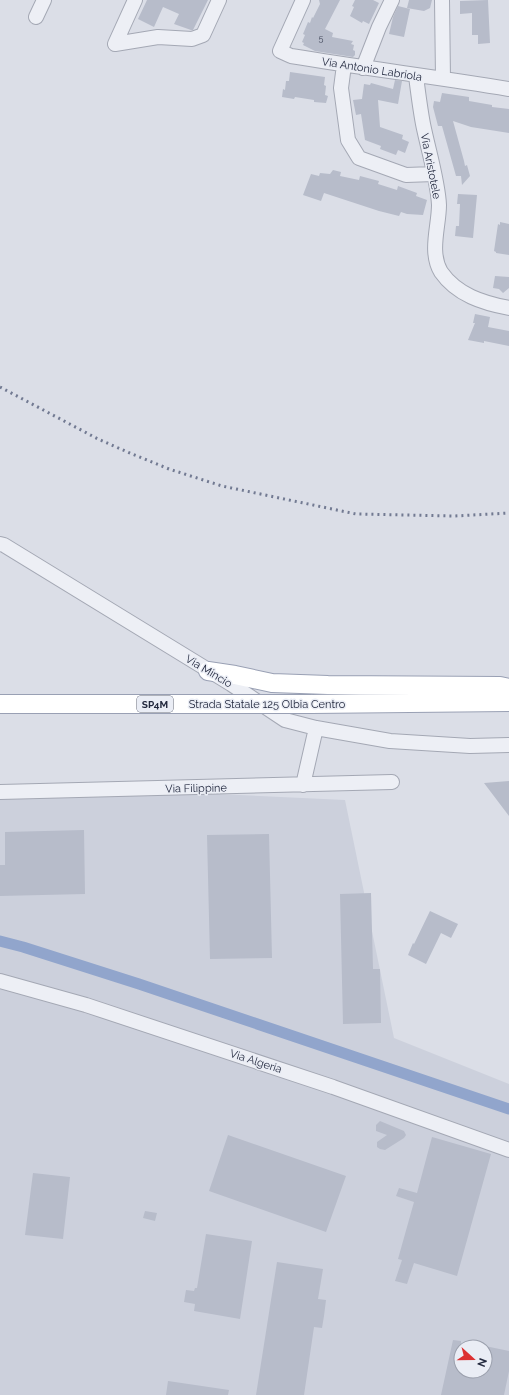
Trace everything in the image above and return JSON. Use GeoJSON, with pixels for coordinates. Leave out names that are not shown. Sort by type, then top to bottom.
{"type":"FeatureCollection","features":[{"type":"Feature","properties":{"kind":"main road"},"geometry":{"type":"LineString","coordinates":[[208,671],[272,683],[328,685],[500,686],[509,688]]}},
{"type":"Feature","properties":{"kind":"main road","name":"Strada Statale 125 Olbia Centro"},"geometry":{"type":"LineString","coordinates":[[0,704],[310,704],[509,702]]}},
{"type":"Feature","properties":{"kind":"street"},"geometry":{"type":"LineString","coordinates":[[36,17],[44,0]]}},
{"type":"Feature","properties":{"kind":"street"},"geometry":{"type":"LineString","coordinates":[[135,0],[115,44],[158,37],[192,39],[203,35],[219,0]]}},
{"type":"Feature","properties":{"kind":"street"},"geometry":{"type":"LineString","coordinates":[[363,68],[379,27],[392,0]]}},
{"type":"Feature","properties":{"kind":"street"},"geometry":{"type":"LineString","coordinates":[[442,0],[443,78]]}},
{"type":"Feature","properties":{"kind":"street","name":"Via Antonio Labriola"},"geometry":{"type":"LineString","coordinates":[[300,5],[280,51],[291,56],[509,89]]}},
{"type":"Feature","properties":{"kind":"street"},"geometry":{"type":"LineString","coordinates":[[344,65],[341,88],[348,140],[359,158],[406,174],[434,174]]}},
{"type":"Feature","properties":{"kind":"street","name":"Via Aristotele"},"geometry":{"type":"LineString","coordinates":[[416,76],[422,122],[434,174],[439,205],[435,252],[440,270],[451,284],[467,295],[486,304],[509,308]]}},
{"type":"Feature","properties":{"kind":"street","name":"Via Mincio"},"geometry":{"type":"LineString","coordinates":[[0,544],[11,549],[231,684],[285,720],[316,728],[390,741],[470,746],[509,744]]}},
{"type":"Feature","properties":{"kind":"street"},"geometry":{"type":"LineString","coordinates":[[303,785],[316,728]]}},
{"type":"Feature","properties":{"kind":"street","name":"Via Filippine"},"geometry":{"type":"LineString","coordinates":[[0,792],[392,782]]}},
{"type":"Feature","properties":{"kind":"street","name":"Via Algeria"},"geometry":{"type":"LineString","coordinates":[[0,981],[86,1005],[333,1087],[509,1150]]}},
{"type":"Feature","properties":{"kind":"shaded area"},"geometry":{"type":"Polygon","coordinates":[[[0,784],[345,800],[394,1038],[509,1084],[509,1395],[0,1395],[0,784]]]}},
{"type":"Feature","properties":{"kind":"building"},"geometry":{"type":"Polygon","coordinates":[[[147,0],[208,0],[193,30],[191,30],[174,24],[179,14],[163,7],[154,27],[138,19],[147,0]]]}},
{"type":"Feature","properties":{"kind":"building"},"geometry":{"type":"Polygon","coordinates":[[[319,0],[340,0],[325,29],[333,33],[332,37],[353,41],[351,44],[354,45],[353,50],[355,51],[355,55],[353,57],[315,51],[303,45],[304,43],[302,42],[305,35],[303,34],[308,22],[310,23],[320,4],[319,0]]]}},
{"type":"Feature","properties":{"kind":"building"},"geometry":{"type":"Polygon","coordinates":[[[355,0],[373,0],[379,3],[369,24],[363,21],[362,23],[350,16],[355,0]]]}},
{"type":"Feature","properties":{"kind":"building"},"geometry":{"type":"Polygon","coordinates":[[[409,0],[432,0],[430,8],[424,11],[407,8],[409,0]]]}},
{"type":"Feature","properties":{"kind":"building"},"geometry":{"type":"Polygon","coordinates":[[[488,0],[490,43],[478,44],[478,35],[472,35],[472,13],[460,14],[460,1],[488,0]]]}},
{"type":"Feature","properties":{"kind":"building"},"geometry":{"type":"Polygon","coordinates":[[[398,6],[410,9],[404,37],[389,34],[393,17],[398,6]]]}},
{"type":"Feature","properties":{"kind":"building"},"geometry":{"type":"Polygon","coordinates":[[[290,72],[325,77],[325,95],[328,96],[326,103],[314,102],[314,100],[295,97],[294,99],[282,97],[283,89],[285,90],[286,81],[289,81],[290,72]]]}},
{"type":"Feature","properties":{"kind":"building"},"geometry":{"type":"Polygon","coordinates":[[[395,80],[402,81],[398,104],[378,100],[380,127],[403,135],[402,139],[409,142],[405,153],[398,150],[396,155],[380,149],[381,146],[365,140],[361,114],[356,115],[353,100],[362,99],[364,84],[370,85],[371,83],[393,89],[395,80]]]}},
{"type":"Feature","properties":{"kind":"building"},"geometry":{"type":"Polygon","coordinates":[[[442,93],[469,97],[469,101],[492,105],[492,107],[509,109],[509,133],[471,127],[453,121],[465,166],[467,165],[470,176],[462,185],[461,176],[456,176],[442,126],[438,126],[433,107],[434,101],[440,102],[442,93]]]}},
{"type":"Feature","properties":{"kind":"building"},"geometry":{"type":"Polygon","coordinates":[[[333,170],[341,172],[340,176],[359,180],[360,176],[379,181],[378,184],[397,190],[398,186],[417,193],[416,196],[427,200],[423,215],[401,212],[399,216],[324,193],[321,201],[303,195],[311,174],[319,176],[320,173],[330,174],[333,170]]]}},
{"type":"Feature","properties":{"kind":"building"},"geometry":{"type":"Polygon","coordinates":[[[458,194],[477,195],[473,238],[455,236],[456,226],[459,226],[460,204],[457,204],[458,194]]]}},
{"type":"Feature","properties":{"kind":"building"},"geometry":{"type":"Polygon","coordinates":[[[500,222],[509,224],[509,255],[496,253],[494,251],[498,224],[500,225],[500,222]]]}},
{"type":"Feature","properties":{"kind":"building"},"geometry":{"type":"Polygon","coordinates":[[[495,276],[509,277],[509,288],[503,293],[499,289],[493,288],[495,276]]]}},
{"type":"Feature","properties":{"kind":"building"},"geometry":{"type":"Polygon","coordinates":[[[475,314],[490,317],[488,327],[509,331],[509,346],[484,341],[484,343],[468,340],[475,323],[473,323],[475,314]]]}},
{"type":"Feature","properties":{"kind":"building"},"geometry":{"type":"Polygon","coordinates":[[[509,781],[509,816],[484,783],[509,781]]]}},
{"type":"Feature","properties":{"kind":"building"},"geometry":{"type":"Polygon","coordinates":[[[84,830],[85,894],[0,896],[0,865],[5,865],[5,832],[84,830]]]}},
{"type":"Feature","properties":{"kind":"building"},"geometry":{"type":"Polygon","coordinates":[[[269,834],[272,958],[210,959],[207,835],[269,834]]]}},
{"type":"Feature","properties":{"kind":"building"},"geometry":{"type":"Polygon","coordinates":[[[371,893],[373,969],[380,969],[381,1023],[343,1024],[340,894],[371,893]]]}},
{"type":"Feature","properties":{"kind":"building"},"geometry":{"type":"Polygon","coordinates":[[[430,911],[458,924],[451,938],[441,933],[426,964],[408,955],[430,911]]]}},
{"type":"Feature","properties":{"kind":"building"},"geometry":{"type":"Polygon","coordinates":[[[380,1121],[404,1131],[406,1135],[404,1138],[385,1150],[380,1149],[377,1147],[377,1142],[387,1135],[376,1131],[376,1125],[380,1121]]]}},
{"type":"Feature","properties":{"kind":"building"},"geometry":{"type":"Polygon","coordinates":[[[228,1135],[346,1176],[326,1232],[209,1191],[228,1135]]]}},
{"type":"Feature","properties":{"kind":"building"},"geometry":{"type":"Polygon","coordinates":[[[432,1137],[491,1154],[457,1276],[414,1263],[407,1284],[395,1281],[402,1260],[398,1259],[414,1202],[396,1196],[399,1188],[417,1193],[432,1137]]]}},
{"type":"Feature","properties":{"kind":"building"},"geometry":{"type":"Polygon","coordinates":[[[33,1173],[70,1177],[63,1239],[25,1235],[33,1173]]]}},
{"type":"Feature","properties":{"kind":"building"},"geometry":{"type":"Polygon","coordinates":[[[145,1211],[157,1213],[155,1221],[143,1218],[145,1211]]]}},
{"type":"Feature","properties":{"kind":"building"},"geometry":{"type":"Polygon","coordinates":[[[206,1234],[252,1241],[240,1319],[194,1311],[195,1304],[184,1302],[186,1290],[194,1291],[195,1288],[197,1288],[206,1234]]]}},
{"type":"Feature","properties":{"kind":"building"},"geometry":{"type":"Polygon","coordinates":[[[277,1262],[323,1269],[318,1299],[326,1300],[324,1316],[322,1328],[314,1327],[304,1395],[256,1395],[277,1262]]]}},
{"type":"Feature","properties":{"kind":"building"},"geometry":{"type":"Polygon","coordinates":[[[453,1340],[453,1379],[493,1379],[493,1348],[509,1351],[509,1371],[504,1395],[441,1395],[453,1340]]]}},
{"type":"Feature","properties":{"kind":"building"},"geometry":{"type":"Polygon","coordinates":[[[168,1381],[229,1390],[228,1395],[166,1395],[168,1381]]]}},
{"type":"Feature","properties":{"kind":"waterway"},"geometry":{"type":"LineString","coordinates":[[0,941],[139,984],[509,1109]]}},
{"type":"Feature","properties":{"kind":"railway"},"geometry":{"type":"LineString","coordinates":[[0,387],[98,439],[169,469],[222,486],[356,514],[455,516],[509,513]]}}]}
